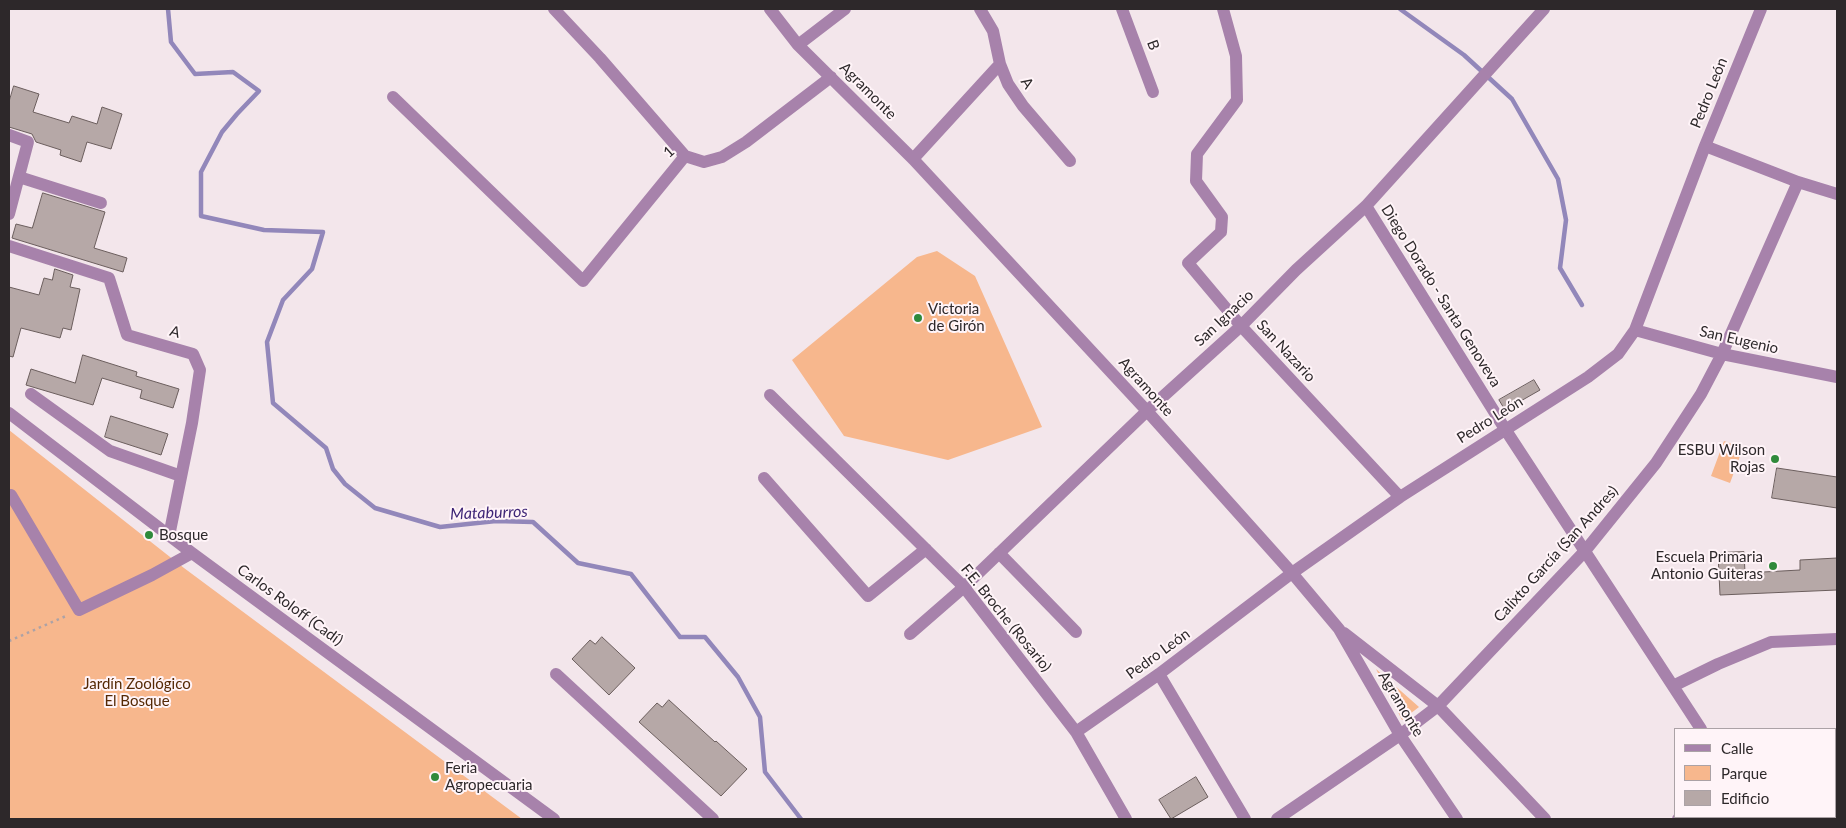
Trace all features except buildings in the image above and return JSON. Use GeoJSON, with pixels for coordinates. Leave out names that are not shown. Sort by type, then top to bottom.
{"type":"FeatureCollection","features":[{"type":"Feature","properties":{"kind":"street"},"geometry":{"type":"LineString","coordinates":[[554,9],[600,58],[685,156]]}},
{"type":"Feature","properties":{"kind":"street","name":"Agramonte"},"geometry":{"type":"LineString","coordinates":[[770,9],[798,44],[914,159],[1292,573],[1339,629],[1400,736],[1457,819]]}},
{"type":"Feature","properties":{"kind":"street"},"geometry":{"type":"LineString","coordinates":[[798,44],[845,9]]}},
{"type":"Feature","properties":{"kind":"street","name":"A"},"geometry":{"type":"LineString","coordinates":[[980,9],[992,31],[1000,64],[1008,84],[1023,106],[1070,161]]}},
{"type":"Feature","properties":{"kind":"street","name":"B"},"geometry":{"type":"LineString","coordinates":[[1122,9],[1153,92]]}},
{"type":"Feature","properties":{"kind":"street","name":"San Nazario"},"geometry":{"type":"LineString","coordinates":[[1223,9],[1236,56],[1237,100],[1197,154],[1196,181],[1222,217],[1221,232],[1188,263],[1242,326],[1400,497]]}},
{"type":"Feature","properties":{"kind":"street","name":"San Ignacio"},"geometry":{"type":"LineString","coordinates":[[910,634],[964,587],[1146,411],[1242,326],[1296,270],[1366,206],[1544,9]]}},
{"type":"Feature","properties":{"kind":"street","name":"Pedro León"},"geometry":{"type":"LineString","coordinates":[[1076,732],[1159,674],[1292,573],[1400,497],[1588,377],[1618,354],[1634,330],[1705,146],[1761,9]]}},
{"type":"Feature","properties":{"kind":"street"},"geometry":{"type":"LineString","coordinates":[[914,159],[1000,64]]}},
{"type":"Feature","properties":{"kind":"street","name":"1"},"geometry":{"type":"LineString","coordinates":[[393,97],[583,281],[685,156],[704,162],[722,157],[746,142],[831,77]]}},
{"type":"Feature","properties":{"kind":"street"},"geometry":{"type":"LineString","coordinates":[[9,135],[28,142],[9,214]]}},
{"type":"Feature","properties":{"kind":"street"},"geometry":{"type":"LineString","coordinates":[[1705,146],[1798,182],[1837,194]]}},
{"type":"Feature","properties":{"kind":"street"},"geometry":{"type":"LineString","coordinates":[[19,176],[102,203]]}},
{"type":"Feature","properties":{"kind":"street","name":"Calixto García (San Andres)"},"geometry":{"type":"LineString","coordinates":[[1277,819],[1400,736],[1438,706],[1585,551],[1656,463],[1701,394],[1722,354],[1798,182]]}},
{"type":"Feature","properties":{"kind":"street","name":"Diego Dorado - Santa Genoveva"},"geometry":{"type":"LineString","coordinates":[[1366,206],[1505,429],[1700,728]]}},
{"type":"Feature","properties":{"kind":"street","name":"A"},"geometry":{"type":"LineString","coordinates":[[9,246],[109,278],[128,335],[193,354],[200,370],[169,536]]}},
{"type":"Feature","properties":{"kind":"street","name":"San Eugenio"},"geometry":{"type":"LineString","coordinates":[[1634,330],[1722,354],[1837,377]]}},
{"type":"Feature","properties":{"kind":"street"},"geometry":{"type":"LineString","coordinates":[[31,394],[110,451],[181,476]]}},
{"type":"Feature","properties":{"kind":"street","name":"F.E. Broche (Rosario)"},"geometry":{"type":"LineString","coordinates":[[770,395],[964,587],[1076,732],[1126,819]]}},
{"type":"Feature","properties":{"kind":"street","name":"Carlos Roloff (Cadí)"},"geometry":{"type":"LineString","coordinates":[[9,413],[169,536],[554,819]]}},
{"type":"Feature","properties":{"kind":"street"},"geometry":{"type":"LineString","coordinates":[[764,478],[868,596],[926,549]]}},
{"type":"Feature","properties":{"kind":"street"},"geometry":{"type":"LineString","coordinates":[[11,495],[79,610],[152,575],[192,553]]}},
{"type":"Feature","properties":{"kind":"street"},"geometry":{"type":"LineString","coordinates":[[999,553],[1076,632]]}},
{"type":"Feature","properties":{"kind":"street"},"geometry":{"type":"LineString","coordinates":[[1339,629],[1438,706],[1545,819]]}},
{"type":"Feature","properties":{"kind":"street"},"geometry":{"type":"LineString","coordinates":[[1673,686],[1718,664],[1771,642],[1837,639]]}},
{"type":"Feature","properties":{"kind":"street"},"geometry":{"type":"LineString","coordinates":[[556,674],[713,819]]}},
{"type":"Feature","properties":{"kind":"street"},"geometry":{"type":"LineString","coordinates":[[1159,674],[1245,819]]}},
{"type":"Feature","properties":{"kind":"path"},"geometry":{"type":"LineString","coordinates":[[9,642],[79,610]]}},
{"type":"Feature","properties":{"kind":"green space","name":"Victoria de Girón"},"geometry":{"type":"Polygon","coordinates":[[[937,251],[975,276],[1042,427],[948,460],[844,436],[792,360],[917,257],[937,251]]]}},
{"type":"Feature","properties":{"kind":"green space","name":"Jardín Zoológico El Bosque"},"geometry":{"type":"Polygon","coordinates":[[[9,430],[184,568],[522,819],[9,819],[9,430]]]}},
{"type":"Feature","properties":{"kind":"green space"},"geometry":{"type":"Polygon","coordinates":[[[1724,441],[1743,448],[1730,483],[1711,476],[1724,441]]]}},
{"type":"Feature","properties":{"kind":"green space"},"geometry":{"type":"Polygon","coordinates":[[[1376,669],[1419,707],[1402,720],[1376,669]]]}},
{"type":"Feature","properties":{"kind":"waterway","name":"Mataburros"},"geometry":{"type":"LineString","coordinates":[[168,9],[171,42],[195,74],[233,72],[259,91],[222,132],[201,172],[201,216],[264,230],[323,232],[312,269],[283,300],[267,342],[273,403],[326,448],[333,469],[345,484],[375,508],[440,527],[496,521],[533,522],[578,563],[631,574],[680,637],[705,637],[738,677],[760,717],[765,772],[801,819]]}},
{"type":"Feature","properties":{"kind":"waterway"},"geometry":{"type":"LineString","coordinates":[[1400,9],[1464,55],[1512,99],[1558,179],[1566,220],[1560,268],[1582,305]]}},
{"type":"Feature","properties":{"kind":"place","name":"Victoria de Girón"},"geometry":{"type":"Point","coordinates":[918,318]}},
{"type":"Feature","properties":{"kind":"place","name":"ESBU Wilson Rojas"},"geometry":{"type":"Point","coordinates":[1775,459]}},
{"type":"Feature","properties":{"kind":"place","name":"Bosque"},"geometry":{"type":"Point","coordinates":[149,535]}},
{"type":"Feature","properties":{"kind":"place","name":"Escuela Primaria Antonio Guiteras"},"geometry":{"type":"Point","coordinates":[1773,566]}},
{"type":"Feature","properties":{"kind":"place","name":"Feria Agropecuaria"},"geometry":{"type":"Point","coordinates":[435,777]}}]}
